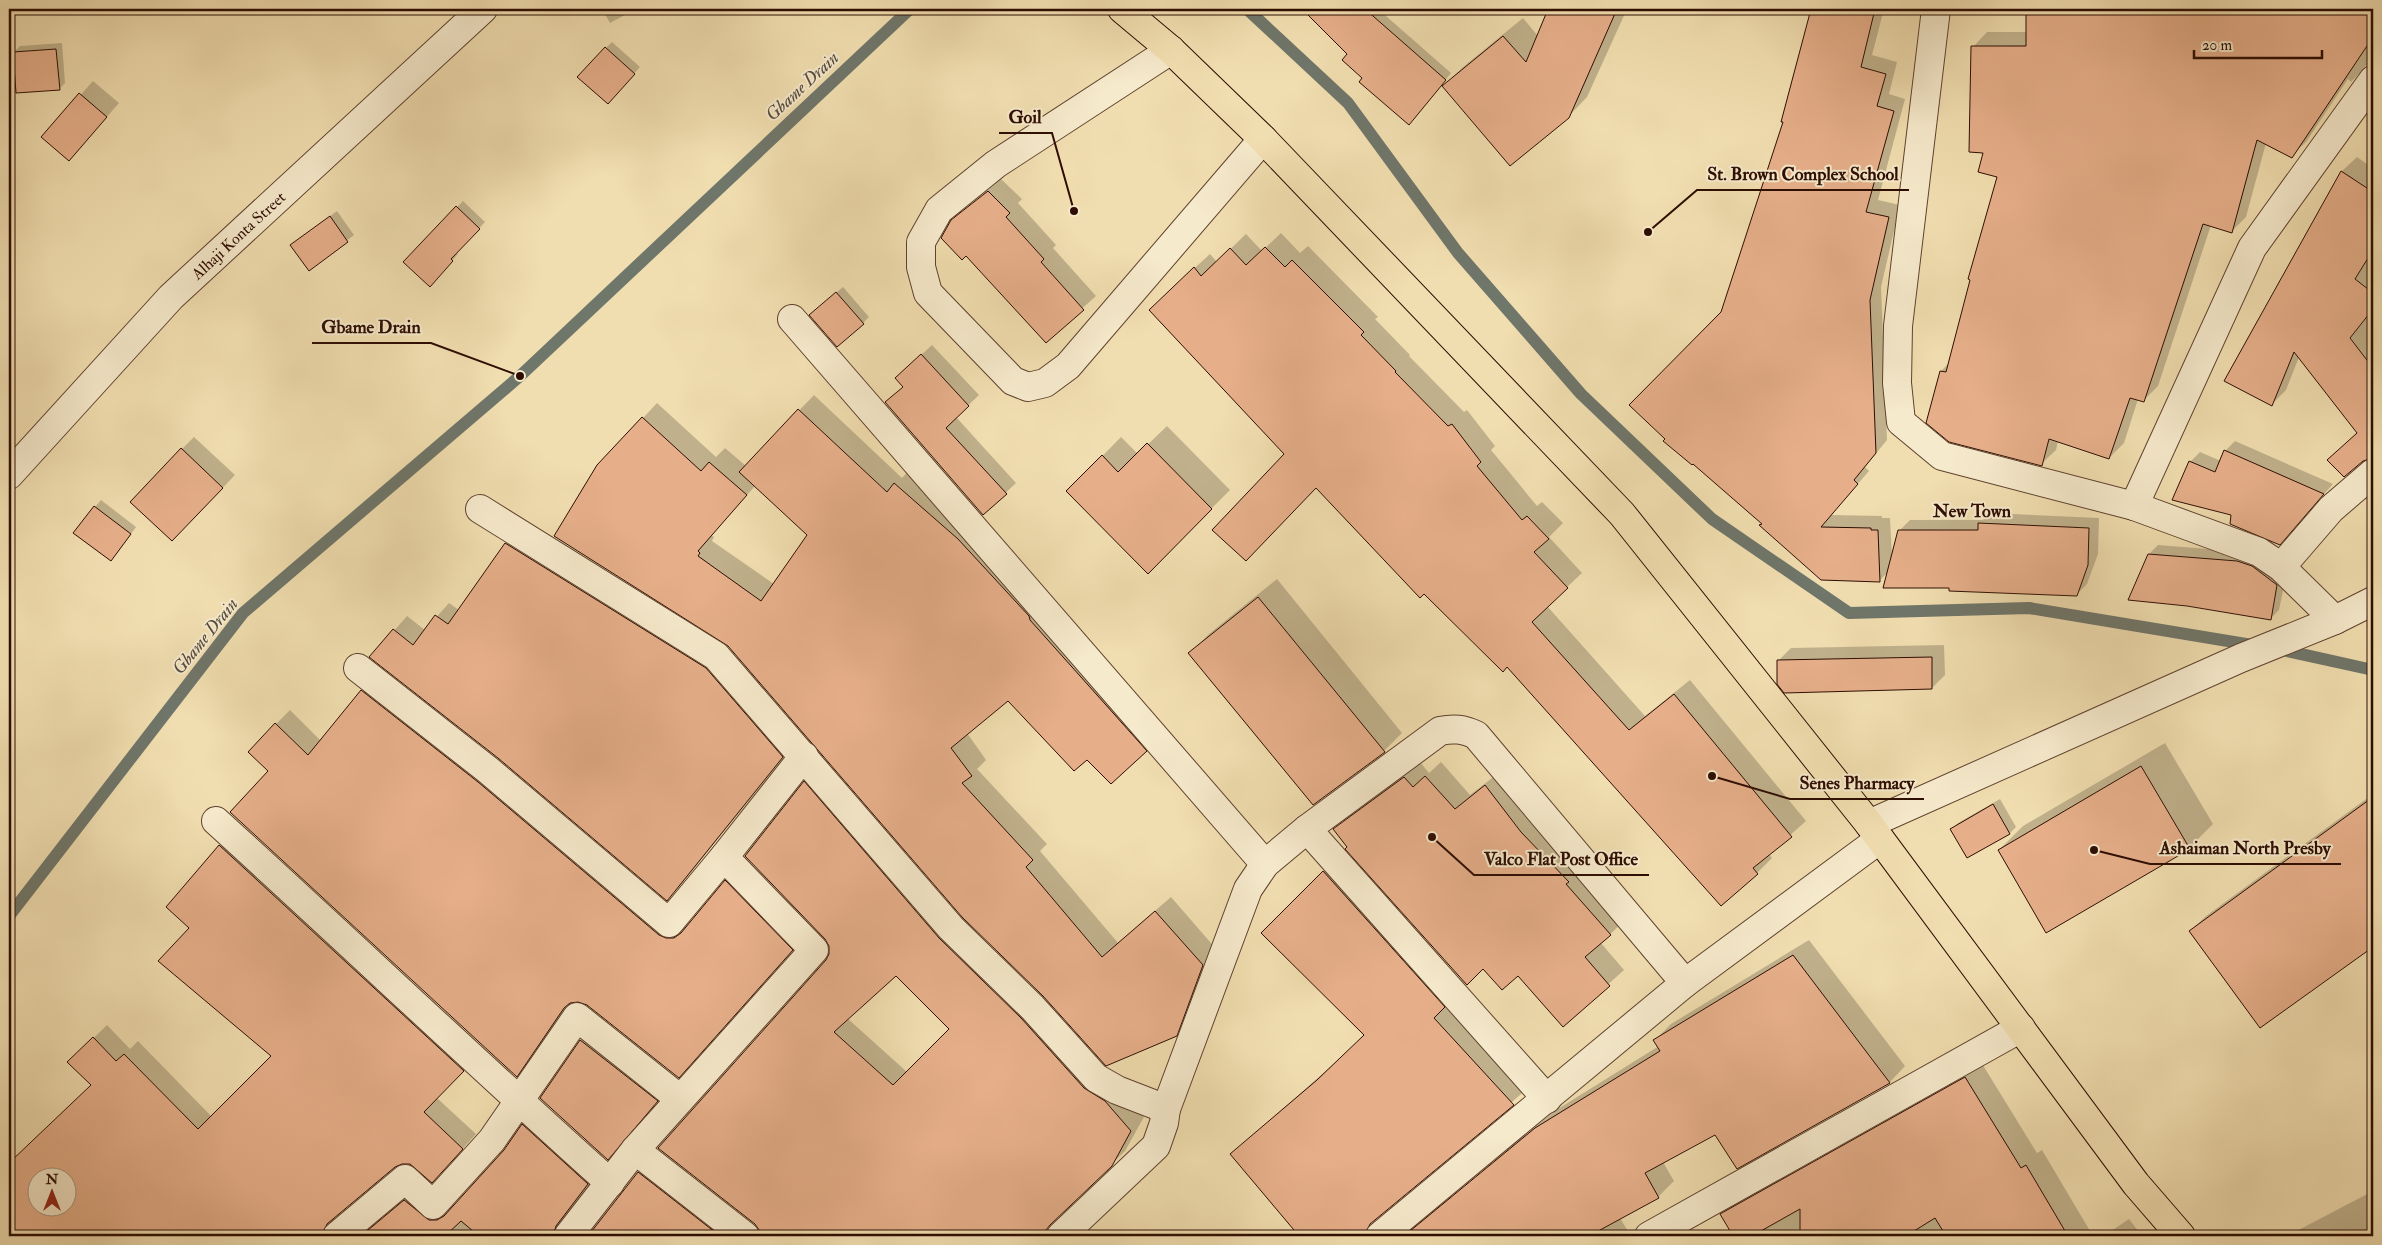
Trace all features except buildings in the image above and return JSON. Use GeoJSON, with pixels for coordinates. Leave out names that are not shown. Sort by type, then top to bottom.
{"type":"FeatureCollection","features":[{"type":"Feature","properties":{"kind":"main road"},"geometry":{"type":"LineString","coordinates":[[1122,9],[1170,50],[1263,139],[1622,514],[1875,832],[2136,1184],[2181,1236]]}},
{"type":"Feature","properties":{"kind":"street","name":"Alhaji Konta Street"},"geometry":{"type":"LineString","coordinates":[[9,475],[172,297],[483,9]]}},
{"type":"Feature","properties":{"kind":"street"},"geometry":{"type":"LineString","coordinates":[[1936,9],[1898,326],[1897,383],[1901,422],[1942,456],[2134,506],[2259,552],[2281,567],[2335,620]]}},
{"type":"Feature","properties":{"kind":"street"},"geometry":{"type":"LineString","coordinates":[[1170,50],[996,164],[939,210],[921,242],[921,267],[928,293],[1013,381],[1028,387],[1044,383],[1068,366],[1263,139]]}},
{"type":"Feature","properties":{"kind":"street"},"geometry":{"type":"LineString","coordinates":[[2134,506],[2252,248],[2373,80]]}},
{"type":"Feature","properties":{"kind":"street"},"geometry":{"type":"LineString","coordinates":[[792,319],[1265,864]]}},
{"type":"Feature","properties":{"kind":"street"},"geometry":{"type":"LineString","coordinates":[[2281,567],[2331,508],[2373,473]]}},
{"type":"Feature","properties":{"kind":"street"},"geometry":{"type":"LineString","coordinates":[[480,508],[716,656],[951,928],[1032,1007],[1096,1078],[1117,1090],[1166,1109]]}},
{"type":"Feature","properties":{"kind":"street"},"geometry":{"type":"LineString","coordinates":[[1380,1236],[1685,983],[1875,832],[2241,658],[2335,620],[2373,601]]}},
{"type":"Feature","properties":{"kind":"street"},"geometry":{"type":"LineString","coordinates":[[358,668],[488,770],[668,924],[804,756]]}},
{"type":"Feature","properties":{"kind":"street"},"geometry":{"type":"LineString","coordinates":[[1062,1236],[1156,1146],[1164,1124],[1166,1109],[1248,889],[1265,864],[1306,829],[1440,731],[1452,728],[1465,730],[1476,735],[1685,983]]}},
{"type":"Feature","properties":{"kind":"street"},"geometry":{"type":"LineString","coordinates":[[216,821],[400,989],[518,1102],[610,1183]]}},
{"type":"Feature","properties":{"kind":"street"},"geometry":{"type":"LineString","coordinates":[[1306,829],[1546,1099]]}},
{"type":"Feature","properties":{"kind":"street"},"geometry":{"type":"LineString","coordinates":[[568,1236],[634,1150],[814,950],[724,857]]}},
{"type":"Feature","properties":{"kind":"street"},"geometry":{"type":"LineString","coordinates":[[338,1236],[405,1179],[433,1205],[492,1140],[577,1017],[680,1100]]}},
{"type":"Feature","properties":{"kind":"street"},"geometry":{"type":"LineString","coordinates":[[1649,1236],[2021,1028]]}},
{"type":"Feature","properties":{"kind":"street"},"geometry":{"type":"LineString","coordinates":[[634,1150],[745,1236]]}},
{"type":"Feature","properties":{"kind":"waterway","name":"Gbame Drain"},"geometry":{"type":"LineString","coordinates":[[9,916],[243,613],[520,376],[910,9]]}},
{"type":"Feature","properties":{"kind":"waterway"},"geometry":{"type":"LineString","coordinates":[[1247,9],[1348,103],[1458,253],[1581,394],[1712,519],[1849,613],[2029,608],[2258,646]]}},
{"type":"Feature","properties":{"kind":"waterway"},"geometry":{"type":"LineString","coordinates":[[2278,649],[2373,670]]}},
{"type":"Feature","properties":{"kind":"place","name":"Goil"},"geometry":{"type":"Point","coordinates":[1074,211]}},
{"type":"Feature","properties":{"kind":"place","name":"St. Brown Complex School"},"geometry":{"type":"Point","coordinates":[1648,232]}},
{"type":"Feature","properties":{"kind":"place","name":"Gbame Drain"},"geometry":{"type":"Point","coordinates":[520,376]}},
{"type":"Feature","properties":{"kind":"place","name":"Senes Pharmacy"},"geometry":{"type":"Point","coordinates":[1712,776]}},
{"type":"Feature","properties":{"kind":"place","name":"Valco Flat Post Office"},"geometry":{"type":"Point","coordinates":[1432,837]}},
{"type":"Feature","properties":{"kind":"place","name":"Ashaiman North Presby"},"geometry":{"type":"Point","coordinates":[2094,850]}},
{"type":"Feature","properties":{"kind":"district","name":"New Town"},"geometry":{"type":"Point","coordinates":[1972,511]}}]}
